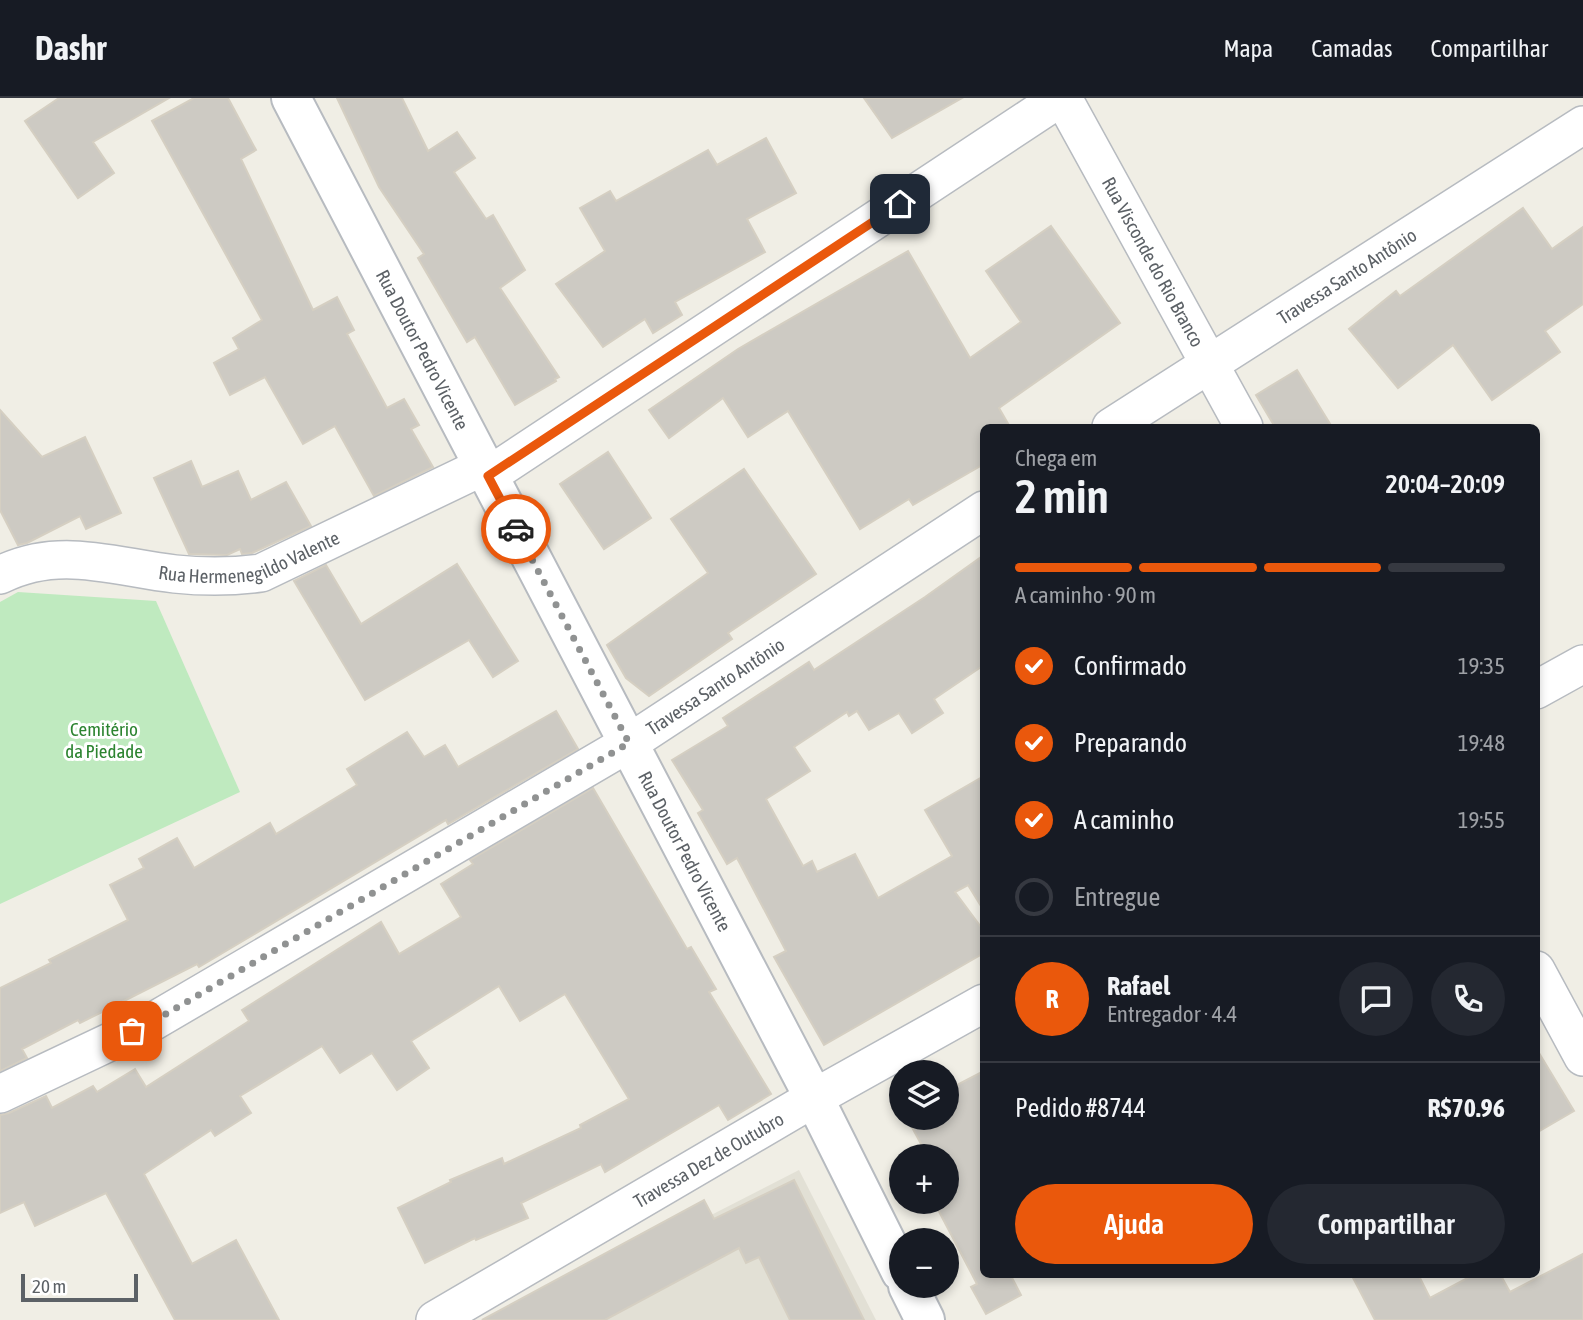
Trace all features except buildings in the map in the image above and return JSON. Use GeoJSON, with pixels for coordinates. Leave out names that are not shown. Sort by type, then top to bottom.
{"type":"FeatureCollection","features":[{"type":"Feature","properties":{"kind":"street","name":"Rua Doutor Pedro Vicente"},"geometry":{"type":"LineString","coordinates":[[291,98],[814,1098],[889,1248]]}},
{"type":"Feature","properties":{"kind":"street","name":"Rua Hermenegildo Valente"},"geometry":{"type":"LineString","coordinates":[[0,575],[19,566],[48,560],[82,559],[174,574],[224,578],[261,573],[485,472],[1062,98]]}},
{"type":"Feature","properties":{"kind":"street","name":"Rua Visconde do Rio Branco"},"geometry":{"type":"LineString","coordinates":[[1062,98],[1242,424]]}},
{"type":"Feature","properties":{"kind":"street","name":"Travessa Santo Antônio"},"geometry":{"type":"LineString","coordinates":[[1116,424],[1583,125]]}},
{"type":"Feature","properties":{"kind":"street","name":"Travessa Santo Antônio"},"geometry":{"type":"LineString","coordinates":[[0,1094],[154,1021],[629,743],[980,513]]}},
{"type":"Feature","properties":{"kind":"street"},"geometry":{"type":"LineString","coordinates":[[1540,688],[1583,664]]}},
{"type":"Feature","properties":{"kind":"street"},"geometry":{"type":"LineString","coordinates":[[1540,977],[1583,1057]]}},
{"type":"Feature","properties":{"kind":"street","name":"Travessa Dez de Outubro"},"geometry":{"type":"LineString","coordinates":[[435,1320],[814,1098],[980,1005]]}},
{"type":"Feature","properties":{"kind":"street"},"geometry":{"type":"LineString","coordinates":[[914,1298],[925,1320]]}},
{"type":"Feature","properties":{"kind":"shaded area"},"geometry":{"type":"Polygon","coordinates":[[[799,1170],[876,1320],[506,1320],[799,1170]]]}},
{"type":"Feature","properties":{"kind":"green space","name":"Cemitério da Piedade"},"geometry":{"type":"Polygon","coordinates":[[[18,592],[156,601],[240,792],[0,904],[0,602],[18,592]]]}},
{"type":"Feature","properties":{"kind":"way so far"},"geometry":{"type":"LineString","coordinates":[[132,1031],[154,1021],[629,743],[516,529]]}},
{"type":"Feature","properties":{"kind":"route"},"geometry":{"type":"LineString","coordinates":[[516,529],[488,476],[900,204]]}}]}
